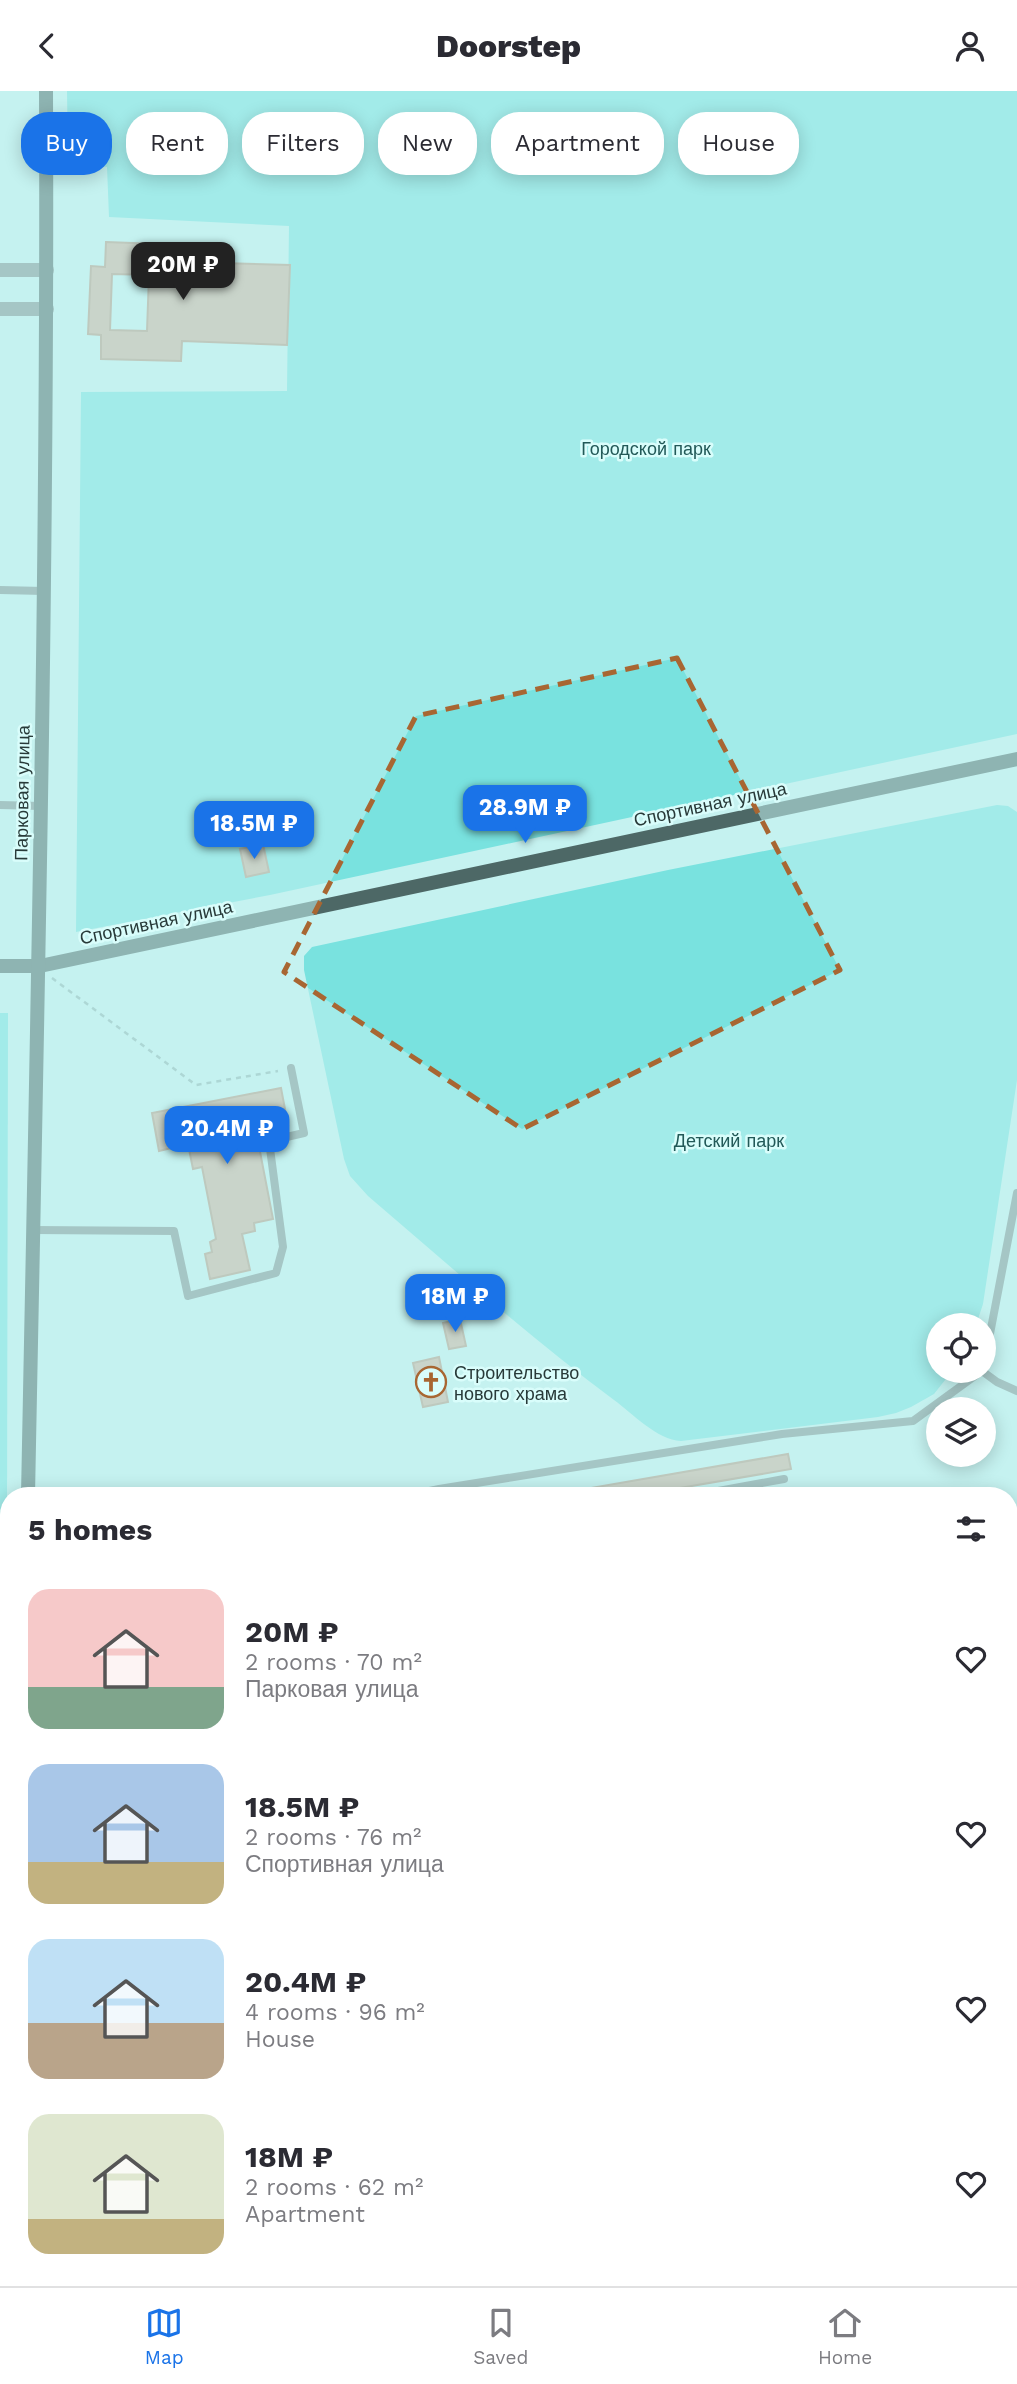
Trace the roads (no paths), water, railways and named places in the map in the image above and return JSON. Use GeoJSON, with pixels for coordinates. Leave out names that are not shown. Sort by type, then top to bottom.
{"type":"FeatureCollection","features":[{"type":"Feature","properties":{"kind":"street","name":"Парковая улица"},"geometry":{"type":"LineString","coordinates":[[28,1487],[40,966],[47,309],[46,91]]}},
{"type":"Feature","properties":{"kind":"street"},"geometry":{"type":"LineString","coordinates":[[0,270],[47,270]]}},
{"type":"Feature","properties":{"kind":"street"},"geometry":{"type":"LineString","coordinates":[[0,309],[47,309]]}},
{"type":"Feature","properties":{"kind":"street","name":"Спортивная улица"},"geometry":{"type":"LineString","coordinates":[[0,966],[40,966],[1017,759]]}},
{"type":"Feature","properties":{"kind":"lane"},"geometry":{"type":"LineString","coordinates":[[0,590],[44,591]]}},
{"type":"Feature","properties":{"kind":"lane"},"geometry":{"type":"LineString","coordinates":[[0,805],[41,806]]}},
{"type":"Feature","properties":{"kind":"lane"},"geometry":{"type":"LineString","coordinates":[[33,1230],[174,1231],[188,1296],[276,1273],[283,1247],[269,1140],[304,1133],[291,1068]]}},
{"type":"Feature","properties":{"kind":"lane"},"geometry":{"type":"LineString","coordinates":[[994,1313],[1017,1193]]}},
{"type":"Feature","properties":{"kind":"lane"},"geometry":{"type":"LineString","coordinates":[[996,1381],[1017,1391]]}},
{"type":"Feature","properties":{"kind":"lane"},"geometry":{"type":"LineString","coordinates":[[453,1487],[782,1434],[913,1422],[965,1383]]}},
{"type":"Feature","properties":{"kind":"lane"},"geometry":{"type":"LineString","coordinates":[[748,1487],[784,1479]]}},
{"type":"Feature","properties":{"kind":"place","name":"Строительство нового храма"},"geometry":{"type":"Point","coordinates":[431,1382]}},
{"type":"Feature","properties":{"kind":"park label","name":"Городской парк"},"geometry":{"type":"Point","coordinates":[646,448]}},
{"type":"Feature","properties":{"kind":"park label","name":"Детский парк"},"geometry":{"type":"Point","coordinates":[729,1140]}}]}
